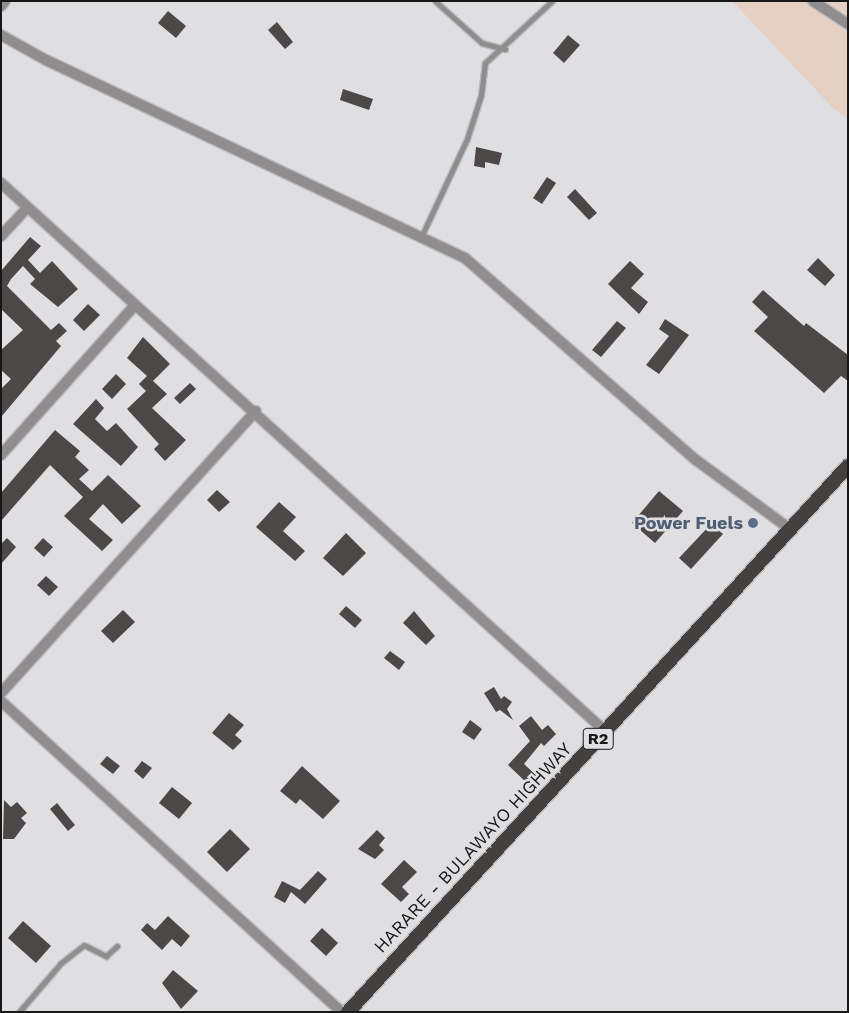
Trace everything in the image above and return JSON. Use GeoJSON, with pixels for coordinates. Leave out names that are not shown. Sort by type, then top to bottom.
{"type":"FeatureCollection","features":[{"type":"Feature","properties":{"kind":"highway","name":"HARARE - BULAWAYO HIGHWAY"},"geometry":{"type":"LineString","coordinates":[[348,1012],[848,466]]}},
{"type":"Feature","properties":{"kind":"street"},"geometry":{"type":"LineString","coordinates":[[1,6],[6,1]]}},
{"type":"Feature","properties":{"kind":"street"},"geometry":{"type":"LineString","coordinates":[[813,1],[848,24]]}},
{"type":"Feature","properties":{"kind":"street"},"geometry":{"type":"LineString","coordinates":[[1,35],[46,60],[422,235],[465,258],[696,460],[790,530]]}},
{"type":"Feature","properties":{"kind":"street"},"geometry":{"type":"LineString","coordinates":[[1,183],[135,305],[256,411],[605,731]]}},
{"type":"Feature","properties":{"kind":"street"},"geometry":{"type":"LineString","coordinates":[[1,236],[27,208]]}},
{"type":"Feature","properties":{"kind":"street"},"geometry":{"type":"LineString","coordinates":[[1,455],[135,305]]}},
{"type":"Feature","properties":{"kind":"street"},"geometry":{"type":"LineString","coordinates":[[1,692],[256,411]]}},
{"type":"Feature","properties":{"kind":"street"},"geometry":{"type":"LineString","coordinates":[[1,701],[341,1012]]}},
{"type":"Feature","properties":{"kind":"lane"},"geometry":{"type":"LineString","coordinates":[[435,1],[482,43],[505,49]]}},
{"type":"Feature","properties":{"kind":"lane"},"geometry":{"type":"LineString","coordinates":[[422,235],[467,139],[481,95],[484,66],[505,49],[552,1]]}},
{"type":"Feature","properties":{"kind":"lane"},"geometry":{"type":"LineString","coordinates":[[19,1012],[61,963],[84,945],[106,956],[117,946]]}},
{"type":"Feature","properties":{"kind":"shaded area"},"geometry":{"type":"Polygon","coordinates":[[[732,1],[848,1],[848,119],[834,109],[732,1]]]}},
{"type":"Feature","properties":{"kind":"building"},"geometry":{"type":"Polygon","coordinates":[[[168,11],[186,26],[176,38],[158,23],[168,11]]]}},
{"type":"Feature","properties":{"kind":"building"},"geometry":{"type":"Polygon","coordinates":[[[277,22],[293,42],[285,49],[268,30],[277,22]]]}},
{"type":"Feature","properties":{"kind":"building"},"geometry":{"type":"Polygon","coordinates":[[[568,35],[580,45],[564,63],[553,53],[568,35]]]}},
{"type":"Feature","properties":{"kind":"building"},"geometry":{"type":"Polygon","coordinates":[[[343,89],[373,99],[369,110],[340,100],[343,89]]]}},
{"type":"Feature","properties":{"kind":"building"},"geometry":{"type":"Polygon","coordinates":[[[476,147],[502,153],[499,165],[485,162],[485,168],[474,166],[476,147]]]}},
{"type":"Feature","properties":{"kind":"building"},"geometry":{"type":"Polygon","coordinates":[[[547,177],[556,183],[542,204],[533,198],[547,177]]]}},
{"type":"Feature","properties":{"kind":"building"},"geometry":{"type":"Polygon","coordinates":[[[575,189],[597,213],[589,220],[567,197],[575,189]]]}},
{"type":"Feature","properties":{"kind":"building"},"geometry":{"type":"Polygon","coordinates":[[[30,237],[41,246],[28,260],[40,273],[52,261],[78,289],[58,307],[30,284],[35,279],[23,266],[11,279],[7,286],[51,330],[59,323],[67,331],[56,341],[61,346],[1,417],[1,389],[11,379],[1,370],[1,350],[23,330],[1,309],[1,271],[30,237]]]}},
{"type":"Feature","properties":{"kind":"building"},"geometry":{"type":"Polygon","coordinates":[[[818,258],[835,275],[825,286],[807,270],[818,258]]]}},
{"type":"Feature","properties":{"kind":"building"},"geometry":{"type":"Polygon","coordinates":[[[630,261],[644,274],[631,288],[648,302],[639,314],[608,284],[630,261]]]}},
{"type":"Feature","properties":{"kind":"building"},"geometry":{"type":"Polygon","coordinates":[[[763,290],[804,326],[806,323],[848,355],[848,381],[841,376],[824,393],[754,331],[768,317],[752,302],[763,290]]]}},
{"type":"Feature","properties":{"kind":"building"},"geometry":{"type":"Polygon","coordinates":[[[88,304],[100,315],[84,331],[73,320],[88,304]]]}},
{"type":"Feature","properties":{"kind":"building"},"geometry":{"type":"Polygon","coordinates":[[[665,319],[689,335],[659,374],[646,365],[669,336],[659,329],[665,319]]]}},
{"type":"Feature","properties":{"kind":"building"},"geometry":{"type":"Polygon","coordinates":[[[617,321],[626,328],[601,357],[592,350],[617,321]]]}},
{"type":"Feature","properties":{"kind":"building"},"geometry":{"type":"Polygon","coordinates":[[[143,337],[170,364],[153,381],[167,394],[152,408],[186,440],[165,461],[154,449],[159,444],[127,409],[146,391],[139,384],[147,376],[127,358],[143,337]]]}},
{"type":"Feature","properties":{"kind":"building"},"geometry":{"type":"Polygon","coordinates":[[[116,374],[126,384],[112,399],[102,389],[116,374]]]}},
{"type":"Feature","properties":{"kind":"building"},"geometry":{"type":"Polygon","coordinates":[[[190,383],[196,389],[180,404],[174,398],[190,383]]]}},
{"type":"Feature","properties":{"kind":"building"},"geometry":{"type":"Polygon","coordinates":[[[96,399],[104,408],[95,419],[107,431],[116,423],[138,447],[121,466],[73,424],[96,399]]]}},
{"type":"Feature","properties":{"kind":"building"},"geometry":{"type":"Polygon","coordinates":[[[55,430],[80,451],[75,457],[89,470],[79,479],[92,491],[108,475],[141,506],[122,524],[103,504],[89,519],[113,540],[102,551],[64,516],[83,497],[50,465],[1,521],[1,493],[55,430]]]}},
{"type":"Feature","properties":{"kind":"building"},"geometry":{"type":"Polygon","coordinates":[[[217,490],[230,502],[219,512],[207,500],[217,490]]]}},
{"type":"Feature","properties":{"kind":"building"},"geometry":{"type":"Polygon","coordinates":[[[659,491],[683,511],[655,543],[632,523],[659,491]]]}},
{"type":"Feature","properties":{"kind":"building"},"geometry":{"type":"Polygon","coordinates":[[[279,502],[296,517],[283,531],[305,551],[295,561],[256,527],[279,502]]]}},
{"type":"Feature","properties":{"kind":"building"},"geometry":{"type":"Polygon","coordinates":[[[711,524],[723,534],[691,569],[679,558],[711,524]]]}},
{"type":"Feature","properties":{"kind":"building"},"geometry":{"type":"Polygon","coordinates":[[[346,533],[366,553],[343,576],[323,558],[346,533]]]}},
{"type":"Feature","properties":{"kind":"building"},"geometry":{"type":"Polygon","coordinates":[[[7,538],[16,547],[1,564],[1,544],[7,538]]]}},
{"type":"Feature","properties":{"kind":"building"},"geometry":{"type":"Polygon","coordinates":[[[43,538],[53,547],[44,557],[34,548],[43,538]]]}},
{"type":"Feature","properties":{"kind":"building"},"geometry":{"type":"Polygon","coordinates":[[[46,576],[58,587],[49,596],[37,585],[46,576]]]}},
{"type":"Feature","properties":{"kind":"building"},"geometry":{"type":"Polygon","coordinates":[[[346,606],[362,620],[355,628],[339,614],[346,606]]]}},
{"type":"Feature","properties":{"kind":"building"},"geometry":{"type":"Polygon","coordinates":[[[123,610],[135,622],[113,643],[101,631],[123,610]]]}},
{"type":"Feature","properties":{"kind":"building"},"geometry":{"type":"Polygon","coordinates":[[[414,611],[435,636],[426,645],[403,623],[414,611]]]}},
{"type":"Feature","properties":{"kind":"building"},"geometry":{"type":"Polygon","coordinates":[[[390,651],[405,662],[399,670],[384,658],[390,651]]]}},
{"type":"Feature","properties":{"kind":"building"},"geometry":{"type":"Polygon","coordinates":[[[494,687],[501,699],[504,696],[512,702],[507,709],[513,720],[500,710],[496,712],[484,693],[494,687]]]}},
{"type":"Feature","properties":{"kind":"building"},"geometry":{"type":"Polygon","coordinates":[[[229,713],[244,725],[235,735],[242,741],[233,750],[212,733],[229,713]]]}},
{"type":"Feature","properties":{"kind":"building"},"geometry":{"type":"Polygon","coordinates":[[[531,716],[542,730],[548,725],[556,734],[544,746],[541,743],[524,764],[538,777],[529,785],[508,765],[530,741],[519,726],[531,716]]]}},
{"type":"Feature","properties":{"kind":"building"},"geometry":{"type":"Polygon","coordinates":[[[470,720],[482,729],[474,740],[462,732],[470,720]]]}},
{"type":"Feature","properties":{"kind":"building"},"geometry":{"type":"Polygon","coordinates":[[[107,756],[120,766],[113,774],[100,764],[107,756]]]}},
{"type":"Feature","properties":{"kind":"building"},"geometry":{"type":"Polygon","coordinates":[[[142,761],[152,768],[143,779],[134,771],[142,761]]]}},
{"type":"Feature","properties":{"kind":"building"},"geometry":{"type":"Polygon","coordinates":[[[302,766],[340,801],[323,819],[300,799],[296,804],[280,791],[302,766]]]}},
{"type":"Feature","properties":{"kind":"building"},"geometry":{"type":"Polygon","coordinates":[[[172,787],[192,803],[179,819],[159,803],[172,787]]]}},
{"type":"Feature","properties":{"kind":"building"},"geometry":{"type":"Polygon","coordinates":[[[4,800],[11,807],[17,802],[27,813],[21,818],[26,823],[14,839],[3,839],[4,800]]]}},
{"type":"Feature","properties":{"kind":"building"},"geometry":{"type":"Polygon","coordinates":[[[57,803],[75,825],[68,831],[50,809],[57,803]]]}},
{"type":"Feature","properties":{"kind":"building"},"geometry":{"type":"Polygon","coordinates":[[[230,829],[250,849],[227,872],[207,852],[230,829]]]}},
{"type":"Feature","properties":{"kind":"building"},"geometry":{"type":"Polygon","coordinates":[[[377,830],[385,838],[379,845],[384,850],[375,859],[358,849],[377,830]]]}},
{"type":"Feature","properties":{"kind":"building"},"geometry":{"type":"Polygon","coordinates":[[[404,860],[417,872],[402,887],[409,894],[401,902],[381,884],[404,860]]]}},
{"type":"Feature","properties":{"kind":"building"},"geometry":{"type":"Polygon","coordinates":[[[318,871],[327,879],[305,904],[291,892],[285,903],[274,897],[282,881],[300,890],[318,871]]]}},
{"type":"Feature","properties":{"kind":"building"},"geometry":{"type":"Polygon","coordinates":[[[168,916],[190,936],[181,947],[172,939],[162,950],[141,930],[147,923],[155,930],[168,916]]]}},
{"type":"Feature","properties":{"kind":"building"},"geometry":{"type":"Polygon","coordinates":[[[23,921],[51,946],[36,963],[8,938],[23,921]]]}},
{"type":"Feature","properties":{"kind":"building"},"geometry":{"type":"Polygon","coordinates":[[[322,928],[338,943],[326,956],[310,941],[322,928]]]}},
{"type":"Feature","properties":{"kind":"building"},"geometry":{"type":"Polygon","coordinates":[[[173,970],[198,991],[181,1009],[162,983],[173,970]]]}},
{"type":"Feature","properties":{"kind":"place","name":"Power Fuels"},"geometry":{"type":"Point","coordinates":[753,523]}}]}
